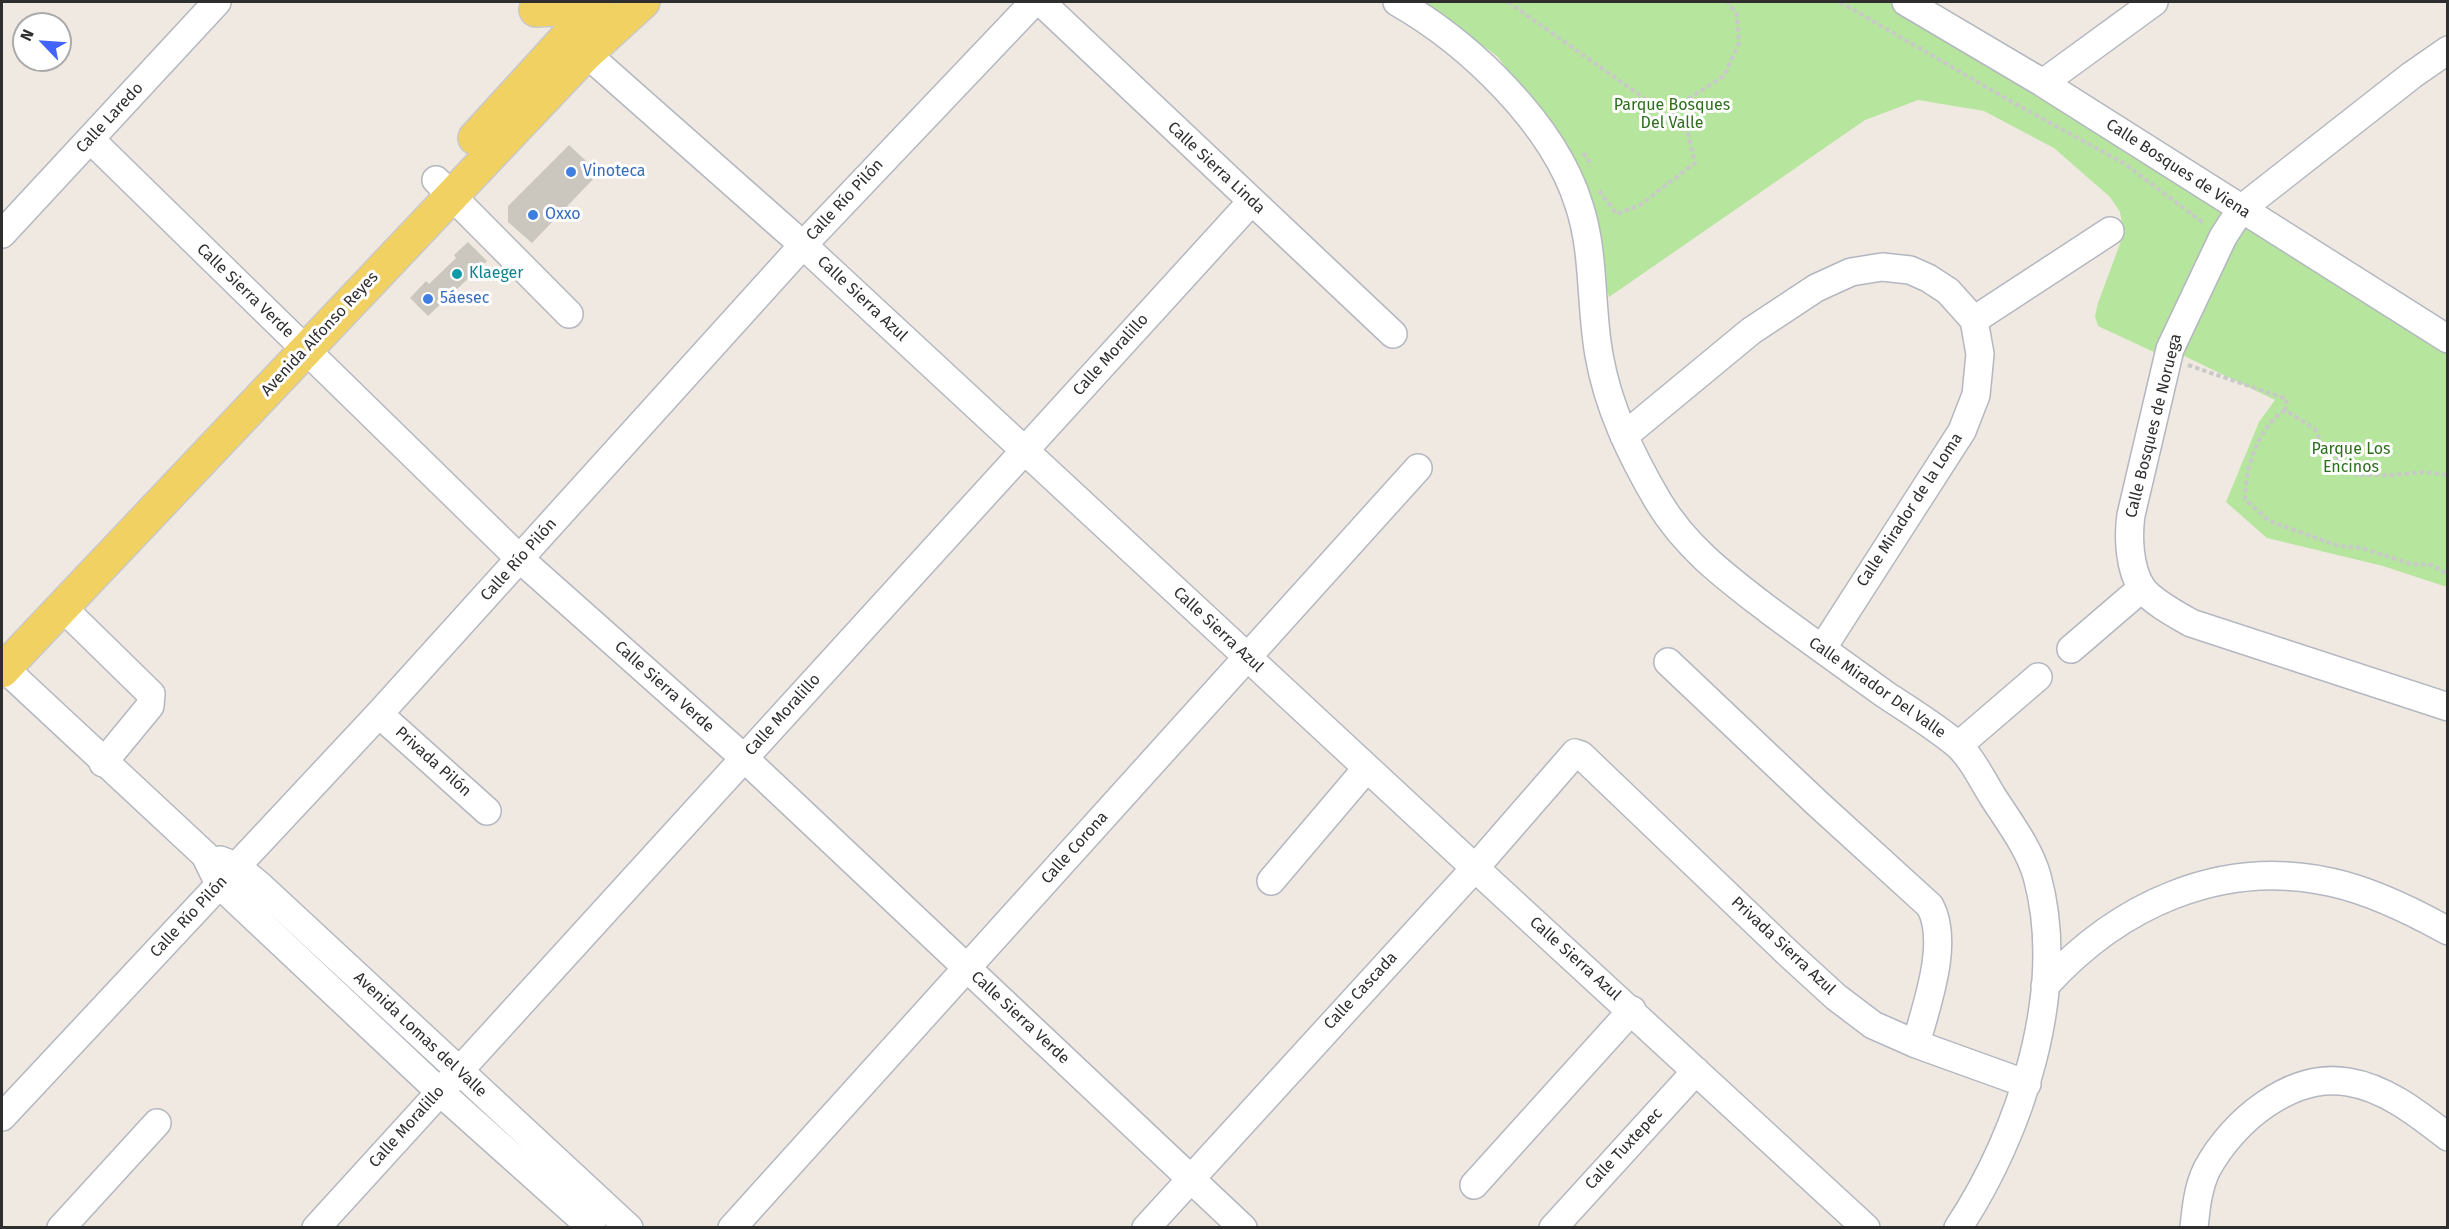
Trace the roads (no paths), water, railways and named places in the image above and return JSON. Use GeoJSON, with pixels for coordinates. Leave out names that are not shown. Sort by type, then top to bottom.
{"type":"FeatureCollection","features":[{"type":"Feature","properties":{"kind":"main road"},"geometry":{"type":"LineString","coordinates":[[532,5],[559,9],[578,2]]}},
{"type":"Feature","properties":{"kind":"main road","name":"Avenida Alfonso Reyes"},"geometry":{"type":"LineString","coordinates":[[576,45],[599,2]]}},
{"type":"Feature","properties":{"kind":"main road","name":"Avenida Alfonso Reyes"},"geometry":{"type":"LineString","coordinates":[[2,661],[90,551],[298,342],[576,45],[643,2]]}},
{"type":"Feature","properties":{"kind":"main road","name":"Avenida Alfonso Reyes"},"geometry":{"type":"LineString","coordinates":[[2,661],[62,607],[298,342]]}},
{"type":"Feature","properties":{"kind":"street","name":"Calle Laredo"},"geometry":{"type":"LineString","coordinates":[[2,234],[217,2]]}},
{"type":"Feature","properties":{"kind":"street","name":"Calle Río Pilón"},"geometry":{"type":"LineString","coordinates":[[2,1117],[379,714],[803,244],[1034,2]]}},
{"type":"Feature","properties":{"kind":"street","name":"Calle Sierra Linda"},"geometry":{"type":"LineString","coordinates":[[1041,2],[1393,334]]}},
{"type":"Feature","properties":{"kind":"street","name":"Calle Mirador Del Valle"},"geometry":{"type":"LineString","coordinates":[[1397,2],[1416,12],[1489,73],[1540,129],[1566,170],[1581,208],[1589,248],[1599,355],[1608,393],[1624,436],[1659,503],[1688,542],[1714,568],[1822,649],[1959,745],[2026,849],[2036,873],[2045,930],[2045,986],[2038,1036],[2027,1084],[2005,1145],[1981,1193],[1958,1227]]}},
{"type":"Feature","properties":{"kind":"street","name":"Calle Bosques de Viena"},"geometry":{"type":"LineString","coordinates":[[1906,2],[2043,83],[2241,209],[2445,332]]}},
{"type":"Feature","properties":{"kind":"street"},"geometry":{"type":"LineString","coordinates":[[2043,83],[2154,2]]}},
{"type":"Feature","properties":{"kind":"street","name":"Calle Sierra Azul"},"geometry":{"type":"LineString","coordinates":[[532,5],[803,244],[1246,657],[1866,1227]]}},
{"type":"Feature","properties":{"kind":"street","name":"Calle Bosques de Noruega"},"geometry":{"type":"LineString","coordinates":[[2142,588],[2130,549],[2129,532],[2170,349],[2223,237],[2241,209],[2384,96],[2448,50]]}},
{"type":"Feature","properties":{"kind":"street","name":"Calle Sierra Verde"},"geometry":{"type":"LineString","coordinates":[[90,139],[520,559],[744,758],[1244,1227]]}},
{"type":"Feature","properties":{"kind":"street"},"geometry":{"type":"LineString","coordinates":[[443,188],[569,314]]}},
{"type":"Feature","properties":{"kind":"street","name":"Calle Moralillo"},"geometry":{"type":"LineString","coordinates":[[316,1227],[1251,202]]}},
{"type":"Feature","properties":{"kind":"street"},"geometry":{"type":"LineString","coordinates":[[1624,436],[1751,331],[1816,288],[1851,272],[1882,267],[1910,270],[1948,291],[1974,320],[2110,231]]}},
{"type":"Feature","properties":{"kind":"street","name":"Calle Mirador de la Loma"},"geometry":{"type":"LineString","coordinates":[[1822,649],[1962,431],[1976,395],[1980,354],[1974,320]]}},
{"type":"Feature","properties":{"kind":"street","name":"Calle Corona"},"geometry":{"type":"LineString","coordinates":[[732,1227],[1418,468]]}},
{"type":"Feature","properties":{"kind":"street"},"geometry":{"type":"LineString","coordinates":[[2071,649],[2142,588],[2162,605],[2204,628],[2448,707]]}},
{"type":"Feature","properties":{"kind":"street"},"geometry":{"type":"LineString","coordinates":[[62,607],[151,694],[150,706],[103,763]]}},
{"type":"Feature","properties":{"kind":"street","name":"Avenida Lomas del Valle"},"geometry":{"type":"LineString","coordinates":[[2,661],[103,763],[228,875],[458,1071],[629,1227]]}},
{"type":"Feature","properties":{"kind":"street"},"geometry":{"type":"LineString","coordinates":[[1668,662],[1930,906],[1935,915],[1938,949],[1916,1044]]}},
{"type":"Feature","properties":{"kind":"street"},"geometry":{"type":"LineString","coordinates":[[1959,745],[2038,677]]}},
{"type":"Feature","properties":{"kind":"street","name":"Privada Pilón"},"geometry":{"type":"LineString","coordinates":[[379,714],[487,811]]}},
{"type":"Feature","properties":{"kind":"street","name":"Privada Sierra Azul"},"geometry":{"type":"LineString","coordinates":[[1575,753],[1581,755],[1836,997],[1873,1025],[1916,1044],[2027,1084]]}},
{"type":"Feature","properties":{"kind":"street","name":"Calle Cascada"},"geometry":{"type":"LineString","coordinates":[[1146,1227],[1475,868],[1575,753]]}},
{"type":"Feature","properties":{"kind":"street"},"geometry":{"type":"LineString","coordinates":[[1271,881],[1367,768]]}},
{"type":"Feature","properties":{"kind":"street","name":"Avenida Lomas del Valle"},"geometry":{"type":"LineString","coordinates":[[228,875],[440,1092],[592,1227]]}},
{"type":"Feature","properties":{"kind":"street"},"geometry":{"type":"LineString","coordinates":[[2045,986],[2064,964],[2094,939],[2127,917],[2192,887],[2231,878],[2273,875],[2331,882],[2373,896],[2448,931]]}},
{"type":"Feature","properties":{"kind":"street"},"geometry":{"type":"LineString","coordinates":[[1474,1185],[1632,1010]]}},
{"type":"Feature","properties":{"kind":"street","name":"Calle Tuxtepec"},"geometry":{"type":"LineString","coordinates":[[1553,1227],[1696,1071]]}},
{"type":"Feature","properties":{"kind":"street"},"geometry":{"type":"LineString","coordinates":[[2194,1227],[2200,1191],[2207,1170],[2231,1134],[2264,1106],[2283,1094],[2304,1086],[2324,1081],[2347,1082],[2371,1088],[2418,1113],[2448,1137]]}},
{"type":"Feature","properties":{"kind":"street"},"geometry":{"type":"LineString","coordinates":[[61,1227],[157,1123]]}},
{"type":"Feature","properties":{"kind":"place","name":"Vinoteca"},"geometry":{"type":"Point","coordinates":[571,172]}},
{"type":"Feature","properties":{"kind":"place","name":"Oxxo"},"geometry":{"type":"Point","coordinates":[533,215]}},
{"type":"Feature","properties":{"kind":"place","name":"Klaeger"},"geometry":{"type":"Point","coordinates":[457,274]}},
{"type":"Feature","properties":{"kind":"place","name":"5áesec"},"geometry":{"type":"Point","coordinates":[428,299]}},
{"type":"Feature","properties":{"kind":"park label","name":"Parque Bosques Del Valle"},"geometry":{"type":"Point","coordinates":[1672,115]}},
{"type":"Feature","properties":{"kind":"park label","name":"Parque Los Encinos"},"geometry":{"type":"Point","coordinates":[2351,459]}}]}
